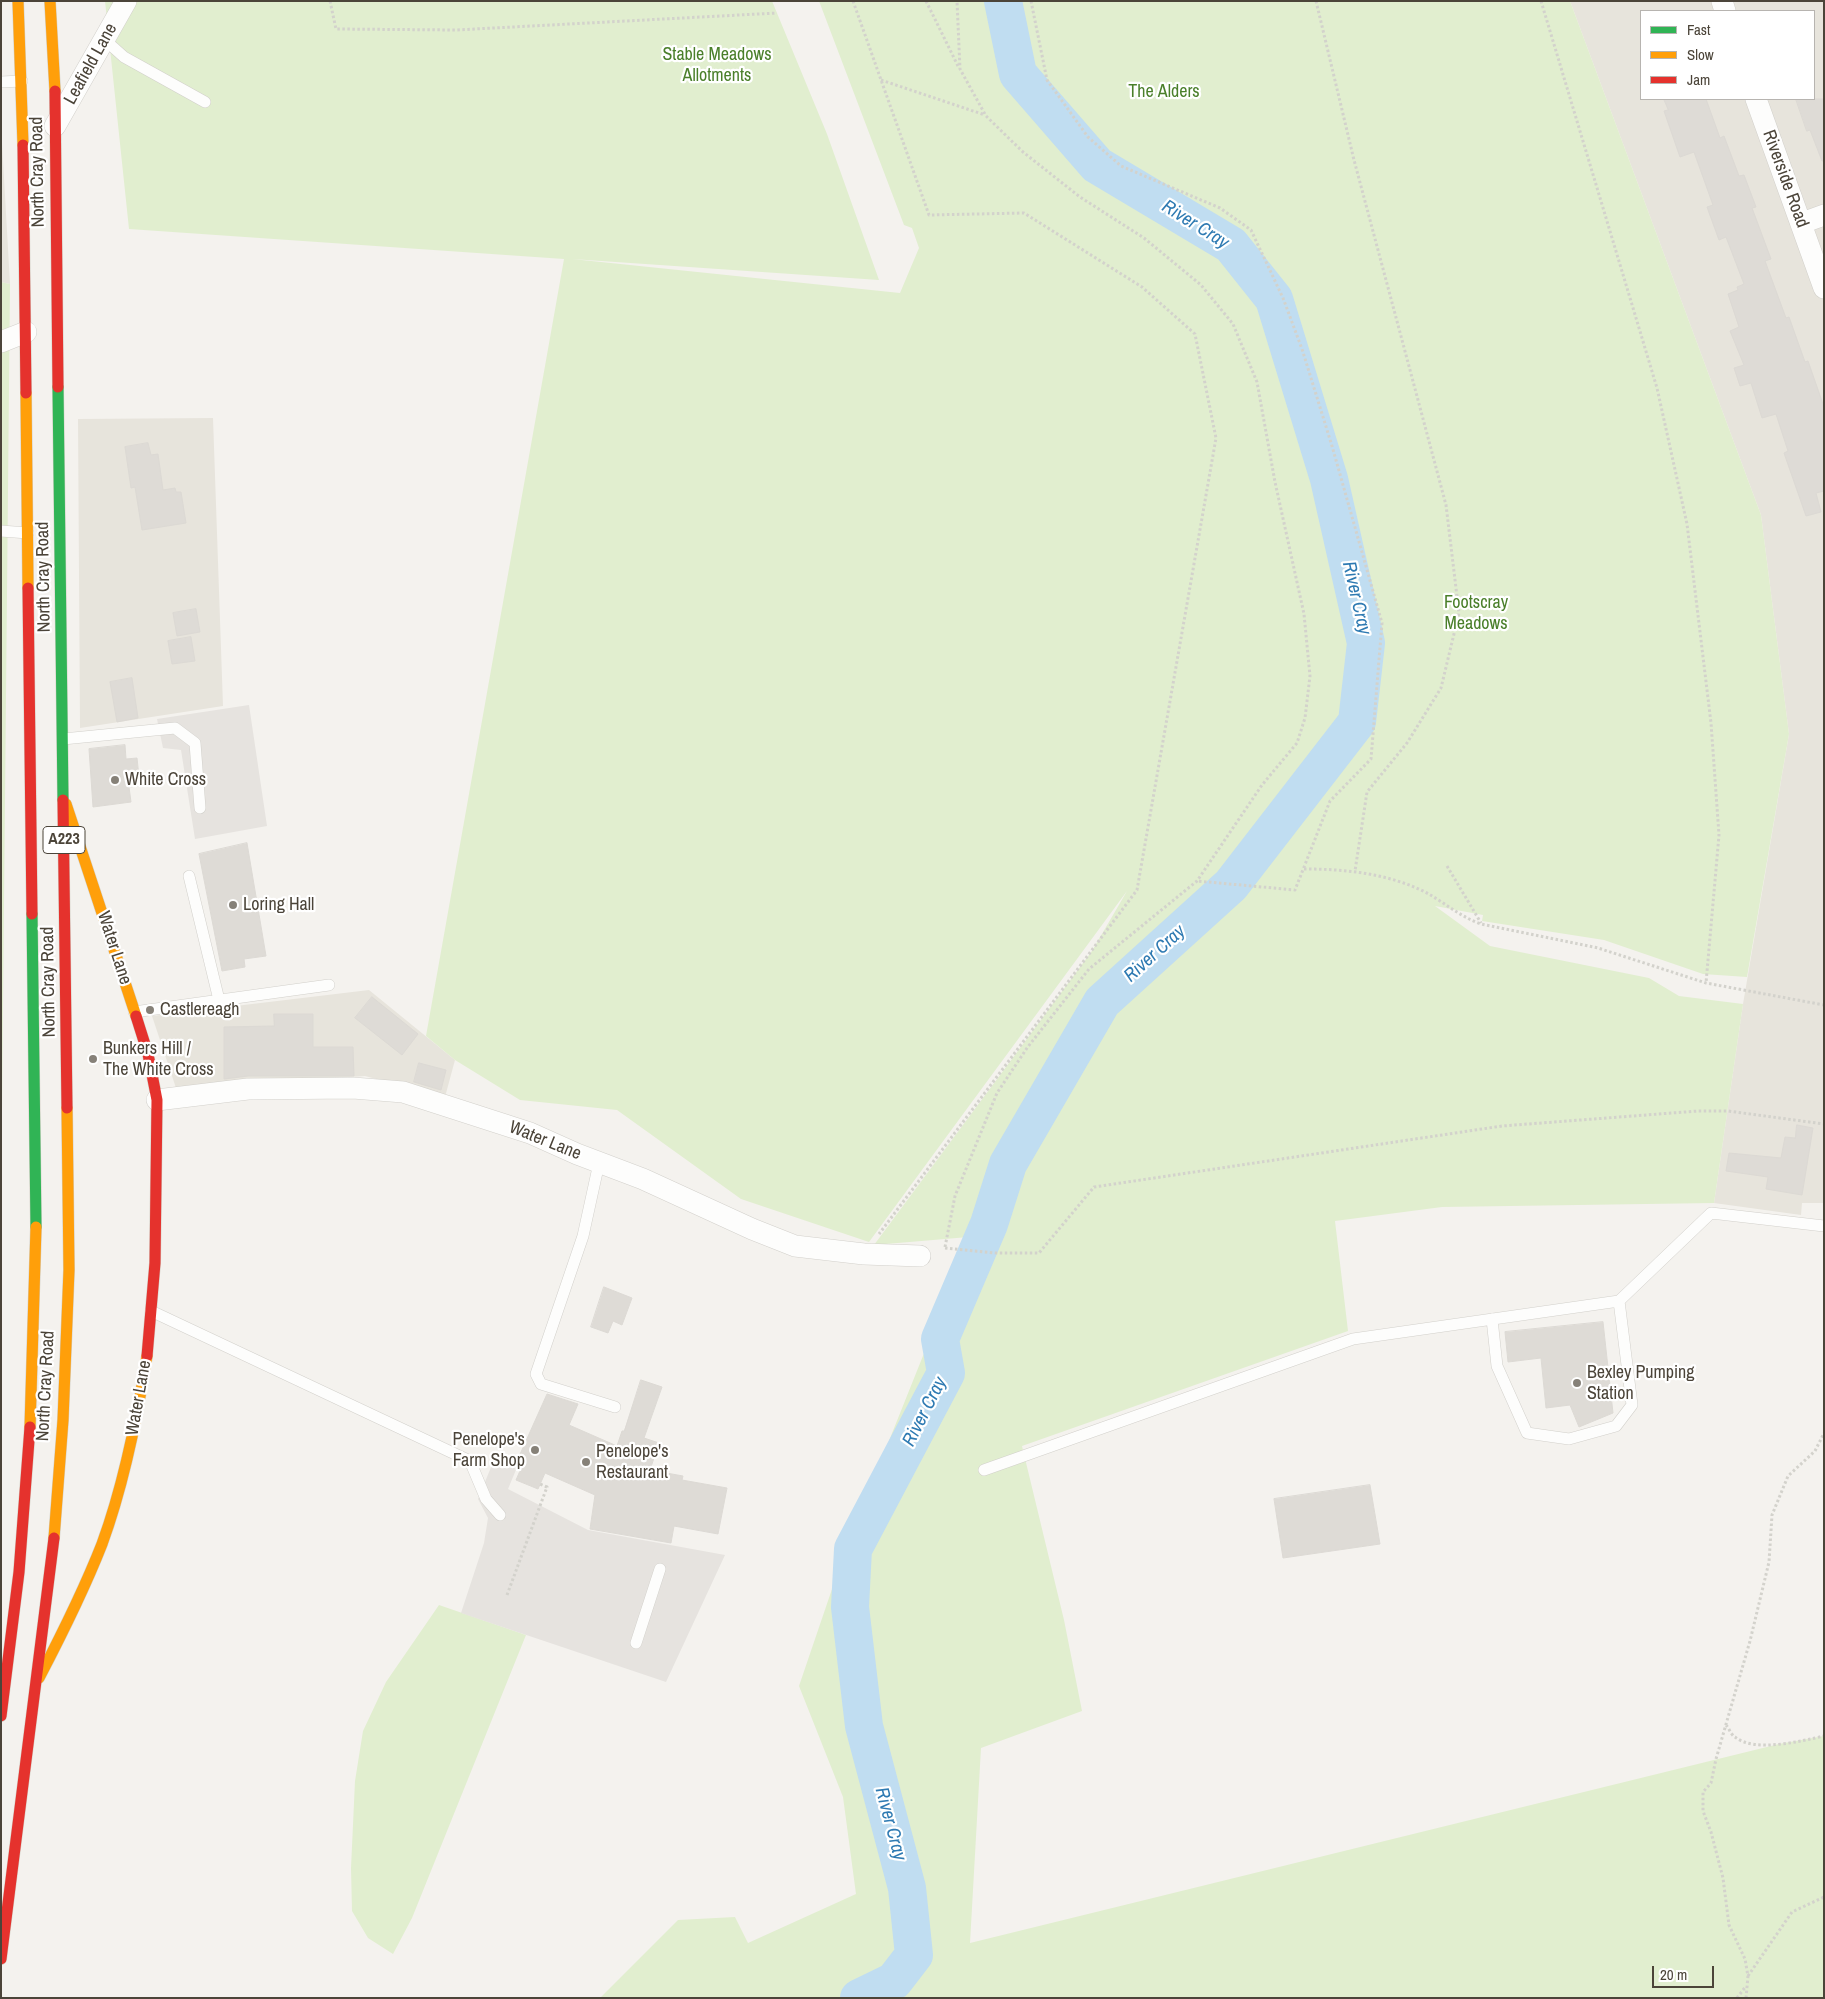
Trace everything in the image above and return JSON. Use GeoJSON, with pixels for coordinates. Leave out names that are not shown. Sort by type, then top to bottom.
{"type":"FeatureCollection","features":[{"type":"Feature","properties":{"kind":"main road","name":"North Cray Road"},"geometry":{"type":"LineString","coordinates":[[1,1716],[20,1562],[30,1420],[36,1271],[26,332],[22,82],[18,1]]}},
{"type":"Feature","properties":{"kind":"main road","name":"North Cray Road"},"geometry":{"type":"LineString","coordinates":[[1,1959],[39,1678],[52,1564],[62,1430],[69,1270],[55,126],[50,1]]}},
{"type":"Feature","properties":{"kind":"main road","name":"Water Lane"},"geometry":{"type":"LineString","coordinates":[[39,1678],[69,1620],[104,1534],[136,1426],[148,1351],[155,1263],[157,1100],[148,1054],[64,798]]}},
{"type":"Feature","properties":{"kind":"street","name":"Leafield Lane"},"geometry":{"type":"LineString","coordinates":[[55,126],[126,1]]}},
{"type":"Feature","properties":{"kind":"street","name":"Riverside Road"},"geometry":{"type":"LineString","coordinates":[[1756,100],[1824,288]]}},
{"type":"Feature","properties":{"kind":"street"},"geometry":{"type":"LineString","coordinates":[[1802,223],[1824,215]]}},
{"type":"Feature","properties":{"kind":"street"},"geometry":{"type":"LineString","coordinates":[[1,342],[26,332]]}},
{"type":"Feature","properties":{"kind":"street","name":"Water Lane"},"geometry":{"type":"LineString","coordinates":[[157,1100],[248,1089],[353,1088],[403,1092],[530,1133],[643,1179],[794,1249],[920,1256]]}},
{"type":"Feature","properties":{"kind":"lane"},"geometry":{"type":"LineString","coordinates":[[105,40],[124,58],[205,102]]}},
{"type":"Feature","properties":{"kind":"lane"},"geometry":{"type":"LineString","coordinates":[[1,82],[22,82]]}},
{"type":"Feature","properties":{"kind":"lane"},"geometry":{"type":"LineString","coordinates":[[1,531],[28,532]]}},
{"type":"Feature","properties":{"kind":"lane"},"geometry":{"type":"LineString","coordinates":[[63,739],[175,728],[195,743],[200,808]]}},
{"type":"Feature","properties":{"kind":"lane"},"geometry":{"type":"LineString","coordinates":[[189,876],[219,1000]]}},
{"type":"Feature","properties":{"kind":"lane"},"geometry":{"type":"LineString","coordinates":[[134,1012],[328,985]]}},
{"type":"Feature","properties":{"kind":"lane"},"geometry":{"type":"LineString","coordinates":[[599,1162],[583,1236],[536,1374],[542,1384],[615,1407]]}},
{"type":"Feature","properties":{"kind":"lane"},"geometry":{"type":"LineString","coordinates":[[984,1470],[1353,1339],[1618,1300],[1711,1213],[1824,1226]]}},
{"type":"Feature","properties":{"kind":"lane"},"geometry":{"type":"LineString","coordinates":[[1492,1319],[1497,1366],[1527,1433],[1569,1439],[1616,1426],[1632,1405],[1618,1300]]}},
{"type":"Feature","properties":{"kind":"lane"},"geometry":{"type":"LineString","coordinates":[[151,1311],[470,1461],[486,1499],[500,1515]]}},
{"type":"Feature","properties":{"kind":"lane"},"geometry":{"type":"LineString","coordinates":[[636,1643],[660,1569]]}},
{"type":"Feature","properties":{"kind":"path"},"geometry":{"type":"LineString","coordinates":[[330,1],[336,29],[456,30],[776,13]]}},
{"type":"Feature","properties":{"kind":"path"},"geometry":{"type":"LineString","coordinates":[[853,1],[930,215],[1024,213],[1142,287],[1195,334],[1216,438],[1137,890],[864,1254]]}},
{"type":"Feature","properties":{"kind":"path"},"geometry":{"type":"LineString","coordinates":[[926,1],[986,116],[1023,152],[1080,197],[1144,238],[1201,285],[1233,324],[1257,382],[1275,482],[1304,614],[1310,676],[1305,718],[1297,744],[1262,785],[1197,881],[1089,969],[1027,1048],[997,1093],[955,1196],[945,1247],[996,1253],[1040,1254],[1094,1187],[1502,1126],[1698,1111],[1728,1111],[1824,1124]]}},
{"type":"Feature","properties":{"kind":"path"},"geometry":{"type":"LineString","coordinates":[[957,1],[960,69]]}},
{"type":"Feature","properties":{"kind":"path"},"geometry":{"type":"LineString","coordinates":[[1031,1],[1047,80],[1088,137],[1121,166],[1220,208],[1251,230],[1282,298],[1302,349],[1382,623],[1371,759],[1330,802],[1295,890],[1197,881]]}},
{"type":"Feature","properties":{"kind":"path"},"geometry":{"type":"LineString","coordinates":[[1316,1],[1354,160],[1446,505],[1459,613],[1440,688],[1407,743],[1367,792],[1355,871]]}},
{"type":"Feature","properties":{"kind":"path"},"geometry":{"type":"LineString","coordinates":[[1542,1],[1657,388],[1687,524],[1710,723],[1720,835],[1706,983]]}},
{"type":"Feature","properties":{"kind":"path"},"geometry":{"type":"LineString","coordinates":[[881,80],[986,116]]}},
{"type":"Feature","properties":{"kind":"path"},"geometry":{"type":"LineString","coordinates":[[1447,866],[1481,924]]}},
{"type":"Feature","properties":{"kind":"path"},"geometry":{"type":"LineString","coordinates":[[1304,869],[1337,869],[1375,875],[1421,890],[1465,918],[1481,924],[1598,948],[1706,983],[1824,1005]]}},
{"type":"Feature","properties":{"kind":"path"},"geometry":{"type":"LineString","coordinates":[[1746,1998],[1748,1976],[1745,1959],[1729,1925],[1723,1878],[1712,1832],[1703,1811],[1703,1792],[1711,1783],[1750,1641],[1769,1562],[1772,1515],[1788,1476],[1815,1451],[1824,1433]]}},
{"type":"Feature","properties":{"kind":"path"},"geometry":{"type":"LineString","coordinates":[[507,1595],[547,1487],[540,1484]]}},
{"type":"Feature","properties":{"kind":"path"},"geometry":{"type":"LineString","coordinates":[[1726,1725],[1734,1737],[1748,1744],[1780,1744],[1824,1736]]}},
{"type":"Feature","properties":{"kind":"path"},"geometry":{"type":"LineString","coordinates":[[1748,1976],[1792,1912],[1824,1898]]}},
{"type":"Feature","properties":{"kind":"path"},"geometry":{"type":"LineString","coordinates":[[1737,1998],[1747,1986]]}},
{"type":"Feature","properties":{"kind":"shaded area"},"geometry":{"type":"Polygon","coordinates":[[[1570,1],[1824,1],[1824,1203],[1802,1203],[1801,1215],[1714,1203],[1743,1004],[1789,734],[1761,515],[1570,1]]]}},
{"type":"Feature","properties":{"kind":"shaded area"},"geometry":{"type":"Polygon","coordinates":[[[1,125],[10,284],[1,282],[1,125]]]}},
{"type":"Feature","properties":{"kind":"shaded area"},"geometry":{"type":"Polygon","coordinates":[[[213,418],[223,706],[80,728],[78,419],[213,418]]]}},
{"type":"Feature","properties":{"kind":"shaded area"},"geometry":{"type":"Polygon","coordinates":[[[249,705],[267,826],[195,839],[181,750],[163,748],[157,719],[249,705]]]}},
{"type":"Feature","properties":{"kind":"shaded area"},"geometry":{"type":"Polygon","coordinates":[[[369,990],[455,1060],[445,1097],[365,1076],[176,1088],[152,1016],[369,990]]]}},
{"type":"Feature","properties":{"kind":"shaded area"},"geometry":{"type":"Polygon","coordinates":[[[496,1455],[518,1465],[508,1489],[588,1530],[725,1555],[666,1682],[461,1613],[484,1543],[488,1518],[478,1499],[496,1455]]]}},
{"type":"Feature","properties":{"kind":"green space"},"geometry":{"type":"Polygon","coordinates":[[[105,1],[772,1],[827,134],[879,280],[572,259],[900,293],[919,248],[912,228],[904,225],[819,1],[1570,1],[1761,515],[1789,734],[1747,977],[1703,974],[1604,940],[1482,921],[1483,915],[1435,906],[1490,946],[1649,978],[1679,996],[1743,1004],[1714,1203],[1442,1207],[1335,1221],[1348,1331],[1022,1446],[1064,1620],[1082,1711],[981,1748],[970,1943],[1779,1744],[1824,1736],[1824,1998],[600,1998],[678,1920],[735,1917],[748,1943],[856,1894],[843,1797],[799,1686],[846,1548],[963,1256],[975,1279],[1004,1234],[874,1245],[1092,951],[1127,891],[869,1242],[741,1199],[617,1110],[520,1100],[455,1060],[426,1036],[564,259],[129,229],[105,1]]]}},
{"type":"Feature","properties":{"kind":"green space"},"geometry":{"type":"Polygon","coordinates":[[[1,282],[10,284],[1,1213],[1,282]]]}},
{"type":"Feature","properties":{"kind":"green space"},"geometry":{"type":"Polygon","coordinates":[[[439,1605],[526,1635],[412,1918],[393,1954],[368,1938],[352,1911],[351,1868],[355,1781],[363,1731],[386,1682],[439,1605]]]}},
{"type":"Feature","properties":{"kind":"building"},"geometry":{"type":"Polygon","coordinates":[[[1824,99],[1824,161],[1822,161],[1810,130],[1807,131],[1796,100],[1824,99]]]}},
{"type":"Feature","properties":{"kind":"building"},"geometry":{"type":"Polygon","coordinates":[[[1664,100],[1706,100],[1720,138],[1724,136],[1739,176],[1744,175],[1756,207],[1752,208],[1771,259],[1765,261],[1786,318],[1789,317],[1805,362],[1808,361],[1824,407],[1824,491],[1816,493],[1821,512],[1806,516],[1784,453],[1788,451],[1776,414],[1762,418],[1751,383],[1740,386],[1734,368],[1744,365],[1730,331],[1739,327],[1728,294],[1738,290],[1737,287],[1744,284],[1726,237],[1719,240],[1707,207],[1713,205],[1694,152],[1680,157],[1664,111],[1668,110],[1664,100]]]}},
{"type":"Feature","properties":{"kind":"building"},"geometry":{"type":"Polygon","coordinates":[[[148,443],[151,455],[158,454],[163,490],[175,488],[176,492],[181,492],[186,523],[142,530],[135,487],[131,488],[125,447],[148,443]]]}},
{"type":"Feature","properties":{"kind":"building"},"geometry":{"type":"Polygon","coordinates":[[[196,609],[200,632],[177,636],[173,613],[196,609]]]}},
{"type":"Feature","properties":{"kind":"building"},"geometry":{"type":"Polygon","coordinates":[[[191,637],[195,661],[172,664],[168,641],[191,637]]]}},
{"type":"Feature","properties":{"kind":"building"},"geometry":{"type":"Polygon","coordinates":[[[132,678],[138,718],[117,722],[110,682],[132,678]]]}},
{"type":"Feature","properties":{"kind":"building","name":"White Cross"},"geometry":{"type":"Polygon","coordinates":[[[125,745],[126,759],[137,758],[140,786],[129,787],[131,802],[93,807],[89,749],[125,745]]]}},
{"type":"Feature","properties":{"kind":"building","name":"Loring Hall"},"geometry":{"type":"Polygon","coordinates":[[[247,843],[266,956],[244,959],[245,967],[222,971],[199,854],[247,843]]]}},
{"type":"Feature","properties":{"kind":"building"},"geometry":{"type":"Polygon","coordinates":[[[372,997],[418,1034],[402,1055],[355,1018],[372,997]]]}},
{"type":"Feature","properties":{"kind":"building"},"geometry":{"type":"Polygon","coordinates":[[[274,1014],[313,1014],[313,1047],[353,1047],[354,1076],[248,1076],[224,1079],[224,1027],[274,1026],[274,1014]]]}},
{"type":"Feature","properties":{"kind":"building"},"geometry":{"type":"Polygon","coordinates":[[[419,1063],[446,1070],[441,1090],[414,1082],[419,1063]]]}},
{"type":"Feature","properties":{"kind":"building"},"geometry":{"type":"Polygon","coordinates":[[[1797,1125],[1813,1128],[1802,1195],[1766,1189],[1768,1177],[1726,1171],[1729,1153],[1781,1158],[1785,1137],[1795,1138],[1797,1125]]]}},
{"type":"Feature","properties":{"kind":"building"},"geometry":{"type":"Polygon","coordinates":[[[604,1287],[632,1298],[622,1325],[613,1321],[608,1333],[591,1327],[604,1287]]]}},
{"type":"Feature","properties":{"kind":"building","name":"Bexley Pumping Station"},"geometry":{"type":"Polygon","coordinates":[[[1603,1322],[1613,1413],[1579,1427],[1570,1405],[1546,1408],[1541,1358],[1508,1362],[1505,1332],[1603,1322]]]}},
{"type":"Feature","properties":{"kind":"building"},"geometry":{"type":"Polygon","coordinates":[[[641,1380],[662,1387],[644,1438],[659,1443],[650,1470],[683,1476],[682,1480],[727,1488],[718,1534],[674,1526],[671,1543],[590,1529],[595,1495],[545,1473],[538,1489],[516,1480],[523,1464],[517,1461],[547,1394],[578,1404],[569,1425],[617,1446],[641,1380]]]}},
{"type":"Feature","properties":{"kind":"building"},"geometry":{"type":"Polygon","coordinates":[[[1370,1485],[1380,1544],[1283,1558],[1274,1499],[1370,1485]]]}},
{"type":"Feature","properties":{"kind":"waterway","name":"River Cray"},"geometry":{"type":"LineString","coordinates":[[859,1998],[894,1981],[914,1955],[907,1888],[864,1726],[850,1607],[853,1549],[946,1373],[940,1339],[989,1224],[1008,1164],[1102,1002],[1231,885],[1357,722],[1366,643],[1329,479],[1274,299],[1231,245],[1097,165],[1018,74],[1003,1]]}},
{"type":"Feature","properties":{"kind":"traffic: fast"},"geometry":{"type":"LineString","coordinates":[[58,387],[63,800]]}},
{"type":"Feature","properties":{"kind":"traffic: fast"},"geometry":{"type":"LineString","coordinates":[[32,914],[36,1227]]}},
{"type":"Feature","properties":{"kind":"traffic: slow"},"geometry":{"type":"LineString","coordinates":[[18,1],[23,145]]}},
{"type":"Feature","properties":{"kind":"traffic: slow"},"geometry":{"type":"LineString","coordinates":[[50,1],[55,91]]}},
{"type":"Feature","properties":{"kind":"traffic: slow"},"geometry":{"type":"LineString","coordinates":[[26,393],[28,588]]}},
{"type":"Feature","properties":{"kind":"traffic: slow"},"geometry":{"type":"LineString","coordinates":[[66,804],[136,1016]]}},
{"type":"Feature","properties":{"kind":"traffic: slow"},"geometry":{"type":"LineString","coordinates":[[54,1538],[63,1420],[69,1270],[67,1108]]}},
{"type":"Feature","properties":{"kind":"traffic: slow"},"geometry":{"type":"LineString","coordinates":[[30,1427],[36,1227]]}},
{"type":"Feature","properties":{"kind":"traffic: slow"},"geometry":{"type":"LineString","coordinates":[[39,1678],[80,1595],[110,1521],[129,1451],[147,1356]]}},
{"type":"Feature","properties":{"kind":"traffic: jam"},"geometry":{"type":"LineString","coordinates":[[55,91],[58,387]]}},
{"type":"Feature","properties":{"kind":"traffic: jam"},"geometry":{"type":"LineString","coordinates":[[23,145],[26,393]]}},
{"type":"Feature","properties":{"kind":"traffic: jam"},"geometry":{"type":"LineString","coordinates":[[28,588],[32,914]]}},
{"type":"Feature","properties":{"kind":"traffic: jam"},"geometry":{"type":"LineString","coordinates":[[63,800],[67,1108]]}},
{"type":"Feature","properties":{"kind":"traffic: jam"},"geometry":{"type":"LineString","coordinates":[[136,1016],[148,1054],[157,1100],[155,1263],[147,1356]]}},
{"type":"Feature","properties":{"kind":"traffic: jam"},"geometry":{"type":"LineString","coordinates":[[1,1716],[19,1572],[30,1427]]}},
{"type":"Feature","properties":{"kind":"traffic: jam"},"geometry":{"type":"LineString","coordinates":[[1,1959],[54,1538]]}},
{"type":"Feature","properties":{"kind":"place","name":"White Cross"},"geometry":{"type":"Point","coordinates":[115,780]}},
{"type":"Feature","properties":{"kind":"place","name":"Loring Hall"},"geometry":{"type":"Point","coordinates":[233,905]}},
{"type":"Feature","properties":{"kind":"place","name":"Castlereagh"},"geometry":{"type":"Point","coordinates":[150,1010]}},
{"type":"Feature","properties":{"kind":"place","name":"Bunkers Hill / The White Cross"},"geometry":{"type":"Point","coordinates":[93,1059]}},
{"type":"Feature","properties":{"kind":"place","name":"Bexley Pumping Station"},"geometry":{"type":"Point","coordinates":[1577,1383]}},
{"type":"Feature","properties":{"kind":"place","name":"Penelope's Farm Shop"},"geometry":{"type":"Point","coordinates":[535,1450]}},
{"type":"Feature","properties":{"kind":"place","name":"Penelope's Restaurant"},"geometry":{"type":"Point","coordinates":[586,1462]}},
{"type":"Feature","properties":{"kind":"park label","name":"Stable Meadows Allotments"},"geometry":{"type":"Point","coordinates":[717,65]}},
{"type":"Feature","properties":{"kind":"park label","name":"The Alders"},"geometry":{"type":"Point","coordinates":[1164,92]}},
{"type":"Feature","properties":{"kind":"park label","name":"Footscray Meadows"},"geometry":{"type":"Point","coordinates":[1476,613]}}]}
